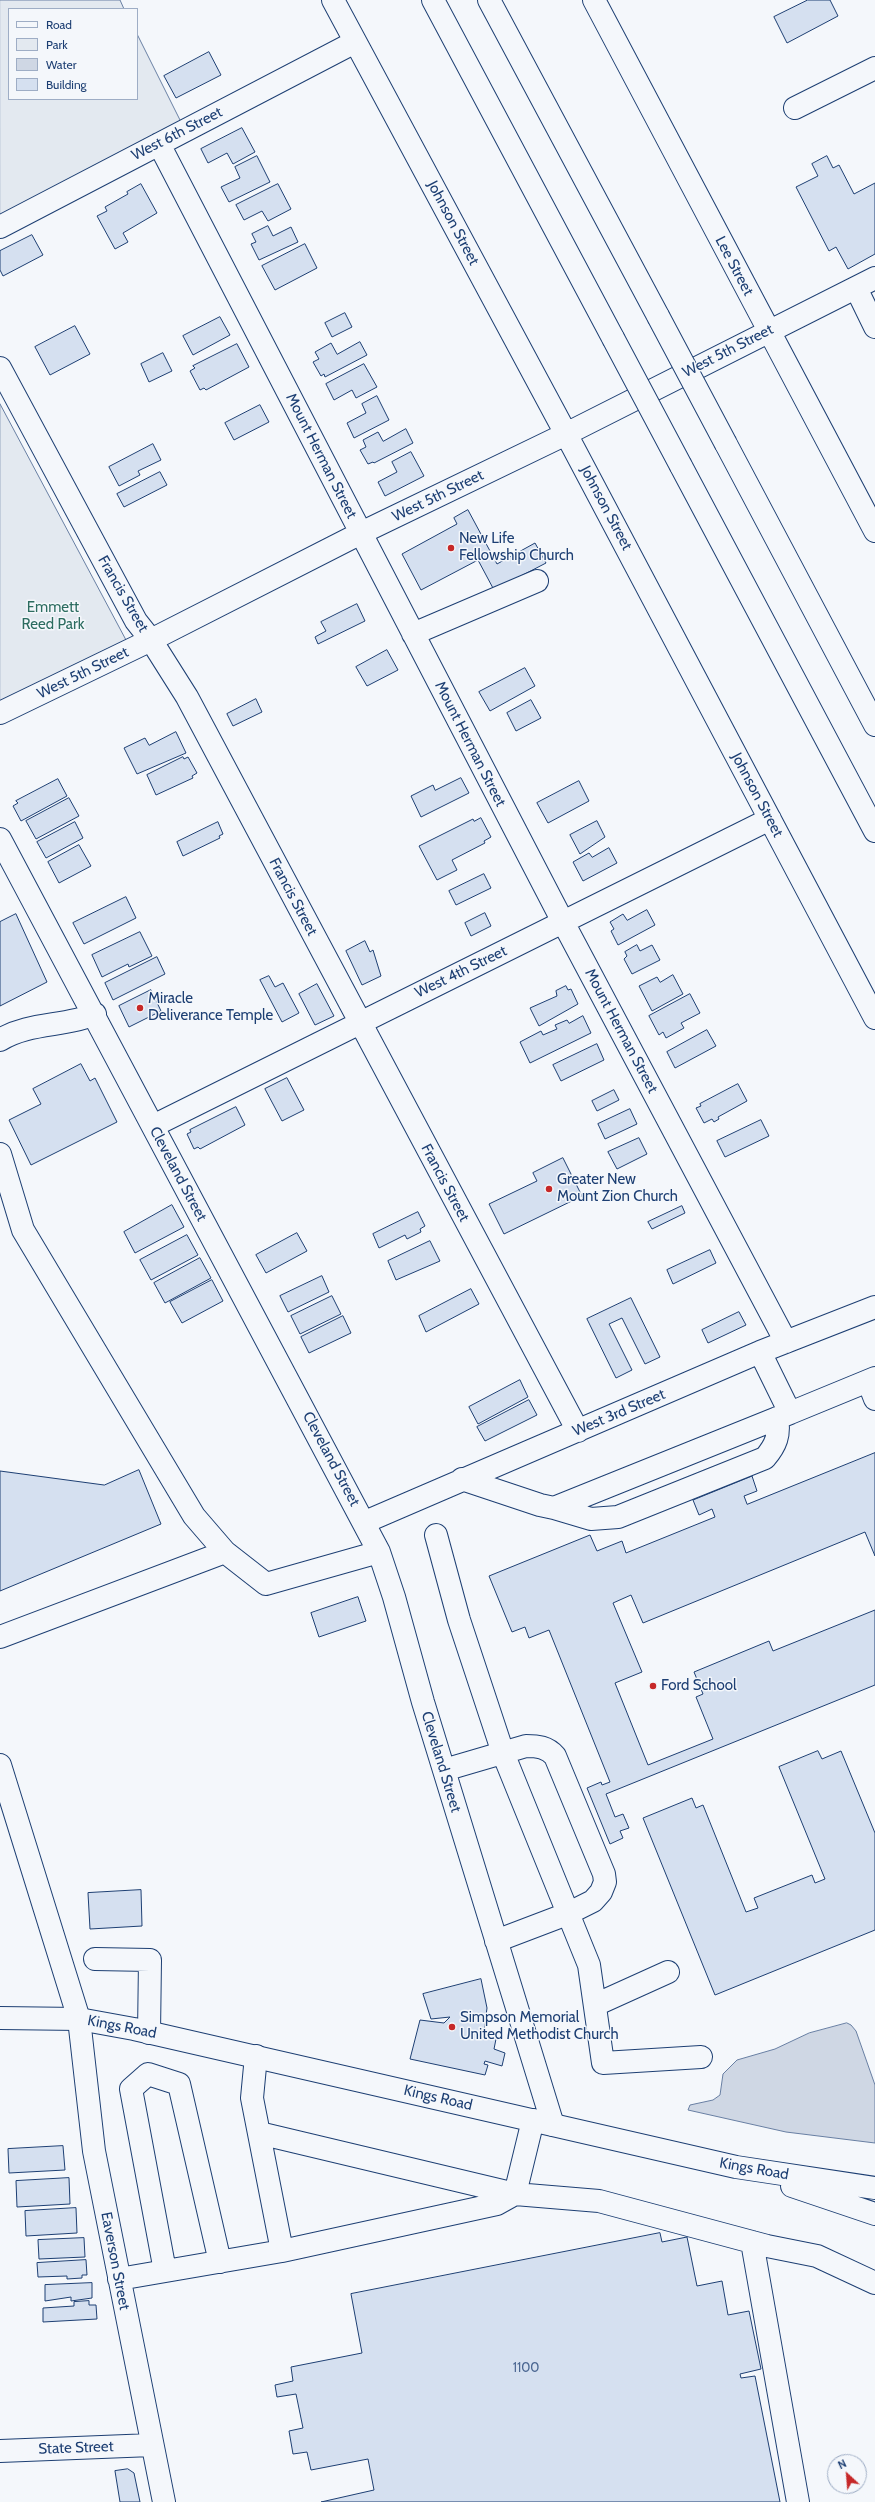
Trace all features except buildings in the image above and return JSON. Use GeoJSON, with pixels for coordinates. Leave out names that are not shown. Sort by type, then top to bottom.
{"type":"FeatureCollection","features":[{"type":"Feature","properties":{"kind":"main road","name":"Johnson Street"},"geometry":{"type":"LineString","coordinates":[[333,0],[566,434],[875,1018]]}},
{"type":"Feature","properties":{"kind":"main road"},"geometry":{"type":"LineString","coordinates":[[433,0],[875,831]]}},
{"type":"Feature","properties":{"kind":"main road"},"geometry":{"type":"LineString","coordinates":[[489,0],[875,725]]}},
{"type":"Feature","properties":{"kind":"main road"},"geometry":{"type":"LineString","coordinates":[[501,0],[528,73]]}},
{"type":"Feature","properties":{"kind":"main road","name":"Lee Street"},"geometry":{"type":"LineString","coordinates":[[594,0],[875,532]]}},
{"type":"Feature","properties":{"kind":"main road","name":"West 6th Street"},"geometry":{"type":"LineString","coordinates":[[0,227],[355,42]]}},
{"type":"Feature","properties":{"kind":"main road"},"geometry":{"type":"LineString","coordinates":[[795,108],[875,68]]}},
{"type":"Feature","properties":{"kind":"main road","name":"Mount Herman Street"},"geometry":{"type":"LineString","coordinates":[[159,144],[563,922],[786,1342]]}},
{"type":"Feature","properties":{"kind":"main road"},"geometry":{"type":"LineString","coordinates":[[866,283],[875,327]]}},
{"type":"Feature","properties":{"kind":"main road","name":"West 5th Street"},"geometry":{"type":"LineString","coordinates":[[0,713],[151,640],[361,533],[566,434],[866,283]]}},
{"type":"Feature","properties":{"kind":"main road","name":"Francis Street"},"geometry":{"type":"LineString","coordinates":[[0,368],[136,622],[151,640],[187,697],[578,1431]]}},
{"type":"Feature","properties":{"kind":"main road"},"geometry":{"type":"LineString","coordinates":[[413,634],[537,581]]}},
{"type":"Feature","properties":{"kind":"main road","name":"West 4th Street"},"geometry":{"type":"LineString","coordinates":[[153,1126],[359,1022],[770,819]]}},
{"type":"Feature","properties":{"kind":"main road","name":"Cleveland Street"},"geometry":{"type":"LineString","coordinates":[[0,839],[95,1014],[153,1126],[365,1522],[379,1552],[394,1597],[444,1770],[496,1941],[543,2123]]}},
{"type":"Feature","properties":{"kind":"main road"},"geometry":{"type":"LineString","coordinates":[[0,1040],[40,1026],[77,1022],[95,1014]]}},
{"type":"Feature","properties":{"kind":"main road"},"geometry":{"type":"LineString","coordinates":[[0,1154],[23,1230],[194,1516],[225,1552],[266,1584],[379,1552]]}},
{"type":"Feature","properties":{"kind":"main road","name":"West 3rd Street"},"geometry":{"type":"LineString","coordinates":[[365,1522],[760,1352],[875,1307]]}},
{"type":"Feature","properties":{"kind":"main road"},"geometry":{"type":"LineString","coordinates":[[462,1480],[540,1505],[591,1519],[625,1514],[765,1458],[775,1446],[784,1416],[760,1352]]}},
{"type":"Feature","properties":{"kind":"main road"},"geometry":{"type":"LineString","coordinates":[[554,1508],[784,1416],[873,1386]]}},
{"type":"Feature","properties":{"kind":"main road"},"geometry":{"type":"LineString","coordinates":[[436,1535],[459,1620],[504,1753],[567,1914],[589,1965],[602,2064],[701,2057]]}},
{"type":"Feature","properties":{"kind":"main road"},"geometry":{"type":"LineString","coordinates":[[0,1637],[225,1552]]}},
{"type":"Feature","properties":{"kind":"main road"},"geometry":{"type":"LineString","coordinates":[[444,1770],[504,1753],[537,1746],[549,1750],[555,1756],[604,1874],[605,1882],[601,1892],[593,1901],[567,1914],[496,1941]]}},
{"type":"Feature","properties":{"kind":"main road","name":"Eaverson Street"},"geometry":{"type":"LineString","coordinates":[[0,1764],[78,2019],[94,2151],[164,2502]]}},
{"type":"Feature","properties":{"kind":"main road"},"geometry":{"type":"LineString","coordinates":[[95,1959],[150,1960],[149,2032]]}},
{"type":"Feature","properties":{"kind":"main road"},"geometry":{"type":"LineString","coordinates":[[595,2005],[668,1972]]}},
{"type":"Feature","properties":{"kind":"main road","name":"Kings Road"},"geometry":{"type":"LineString","coordinates":[[0,2018],[78,2019],[149,2032],[736,2167],[875,2188]]}},
{"type":"Feature","properties":{"kind":"main road"},"geometry":{"type":"LineString","coordinates":[[256,2056],[252,2098],[282,2251]]}},
{"type":"Feature","properties":{"kind":"main road"},"geometry":{"type":"LineString","coordinates":[[165,2271],[131,2089],[148,2074],[179,2084],[220,2262]]}},
{"type":"Feature","properties":{"kind":"main road"},"geometry":{"type":"LineString","coordinates":[[119,2279],[282,2251],[497,2204],[515,2194],[543,2123]]}},
{"type":"Feature","properties":{"kind":"main road"},"geometry":{"type":"LineString","coordinates":[[259,2133],[515,2194],[599,2201],[752,2242],[817,2256],[875,2283]]}},
{"type":"Feature","properties":{"kind":"main road"},"geometry":{"type":"LineString","coordinates":[[736,2167],[875,2214]]}},
{"type":"Feature","properties":{"kind":"main road"},"geometry":{"type":"LineString","coordinates":[[752,2242],[798,2502]]}},
{"type":"Feature","properties":{"kind":"main road","name":"State Street"},"geometry":{"type":"LineString","coordinates":[[0,2451],[152,2445]]}},
{"type":"Feature","properties":{"kind":"green space"},"geometry":{"type":"Polygon","coordinates":[[[0,0],[120,0],[124,8],[8,8],[8,100],[138,100],[138,36],[181,122],[0,218],[0,0]]]}},
{"type":"Feature","properties":{"kind":"green space","name":"Emmett Reed Park"},"geometry":{"type":"Polygon","coordinates":[[[0,404],[126,640],[0,701],[0,404]]]}},
{"type":"Feature","properties":{"kind":"water"},"geometry":{"type":"Polygon","coordinates":[[[847,2023],[856,2031],[875,2085],[875,2143],[786,2132],[688,2110],[690,2105],[713,2100],[720,2095],[723,2074],[737,2060],[775,2049],[809,2033],[847,2023]]]}},
{"type":"Feature","properties":{"kind":"place","name":"New Life Fellowship Church"},"geometry":{"type":"Point","coordinates":[451,548]}},
{"type":"Feature","properties":{"kind":"place","name":"Miracle Deliverance Temple"},"geometry":{"type":"Point","coordinates":[140,1008]}},
{"type":"Feature","properties":{"kind":"place","name":"Greater New Mount Zion Church"},"geometry":{"type":"Point","coordinates":[549,1189]}},
{"type":"Feature","properties":{"kind":"place","name":"Ford School"},"geometry":{"type":"Point","coordinates":[653,1686]}},
{"type":"Feature","properties":{"kind":"place","name":"Simpson Memorial United Methodist Church"},"geometry":{"type":"Point","coordinates":[452,2027]}}]}
